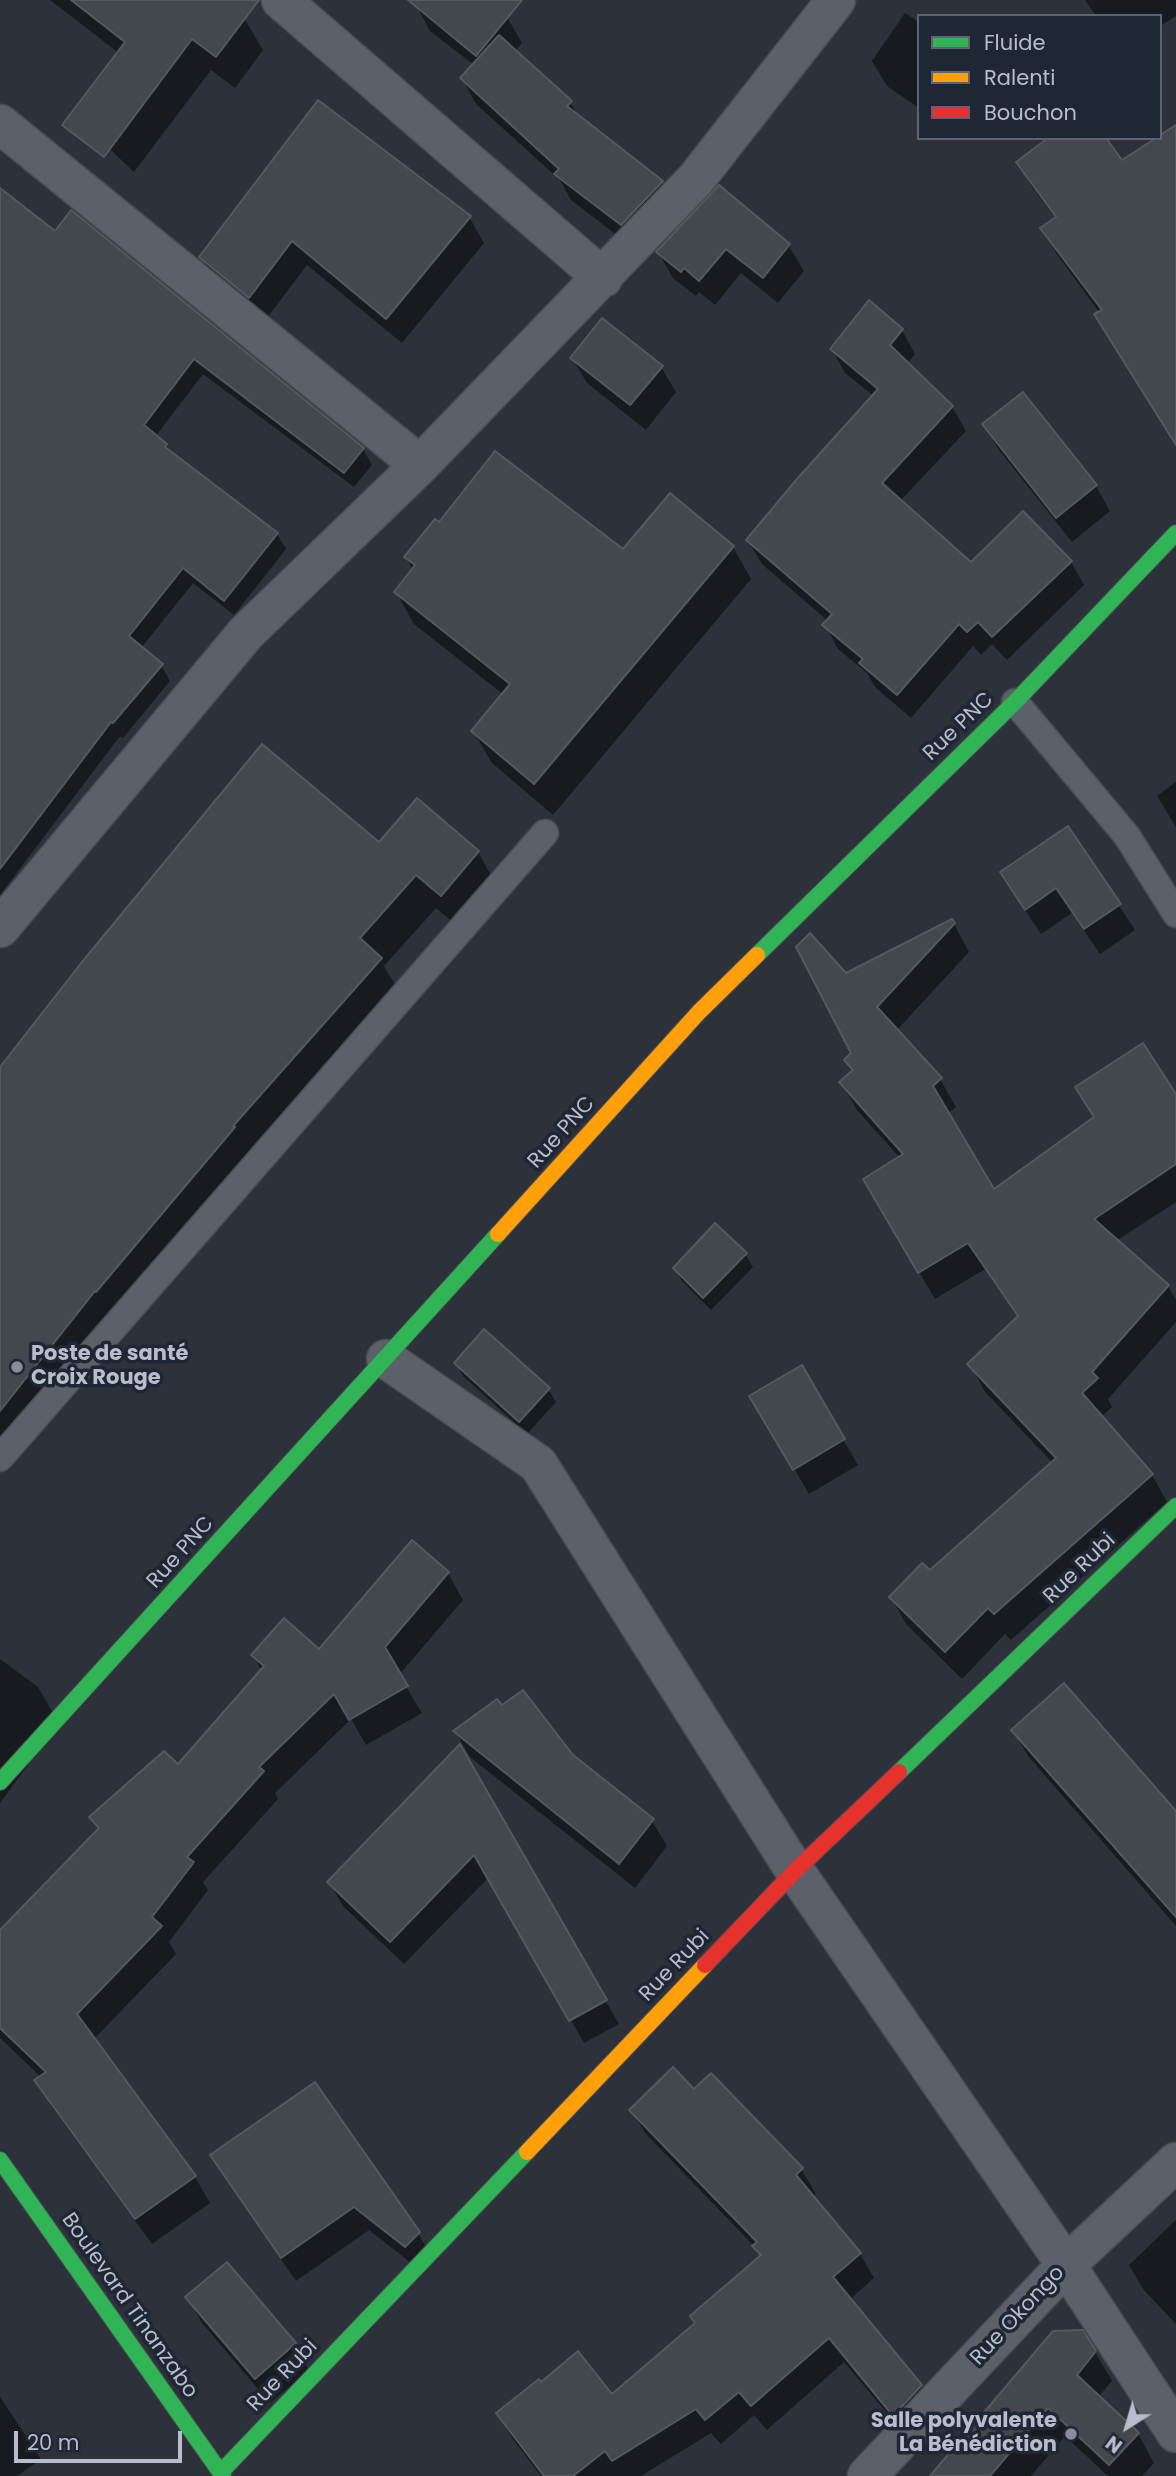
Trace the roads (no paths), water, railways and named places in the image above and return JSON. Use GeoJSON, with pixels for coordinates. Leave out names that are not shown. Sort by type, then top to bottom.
{"type":"FeatureCollection","features":[{"type":"Feature","properties":{"kind":"street"},"geometry":{"type":"LineString","coordinates":[[281,0],[603,278]]}},
{"type":"Feature","properties":{"kind":"street"},"geometry":{"type":"LineString","coordinates":[[0,928],[246,633],[420,465],[696,179],[836,0]]}},
{"type":"Feature","properties":{"kind":"street"},"geometry":{"type":"LineString","coordinates":[[1,126],[420,465]]}},
{"type":"Feature","properties":{"kind":"street","name":"Rue PNC"},"geometry":{"type":"LineString","coordinates":[[0,1782],[699,1012],[1015,702],[1176,533]]}},
{"type":"Feature","properties":{"kind":"street"},"geometry":{"type":"LineString","coordinates":[[386,1359],[538,1464],[795,1871],[1066,2265],[1176,2433]]}},
{"type":"Feature","properties":{"kind":"street","name":"Rue Rubi"},"geometry":{"type":"LineString","coordinates":[[222,2474],[795,1871],[1176,1506]]}},
{"type":"Feature","properties":{"kind":"street","name":"Boulevard Tinanzabo"},"geometry":{"type":"LineString","coordinates":[[0,2160],[222,2474]]}},
{"type":"Feature","properties":{"kind":"street","name":"Rue Okongo"},"geometry":{"type":"LineString","coordinates":[[866,2476],[1066,2265],[1176,2162]]}},
{"type":"Feature","properties":{"kind":"lane"},"geometry":{"type":"LineString","coordinates":[[1015,702],[1127,836],[1176,914]]}},
{"type":"Feature","properties":{"kind":"lane"},"geometry":{"type":"LineString","coordinates":[[0,1458],[545,833]]}},
{"type":"Feature","properties":{"kind":"place","name":"Poste de santé Croix Rouge"},"geometry":{"type":"Point","coordinates":[17,1367]}},
{"type":"Feature","properties":{"kind":"place","name":"Salle polyvalente La Bénédiction"},"geometry":{"type":"Point","coordinates":[1071,2434]}}]}
